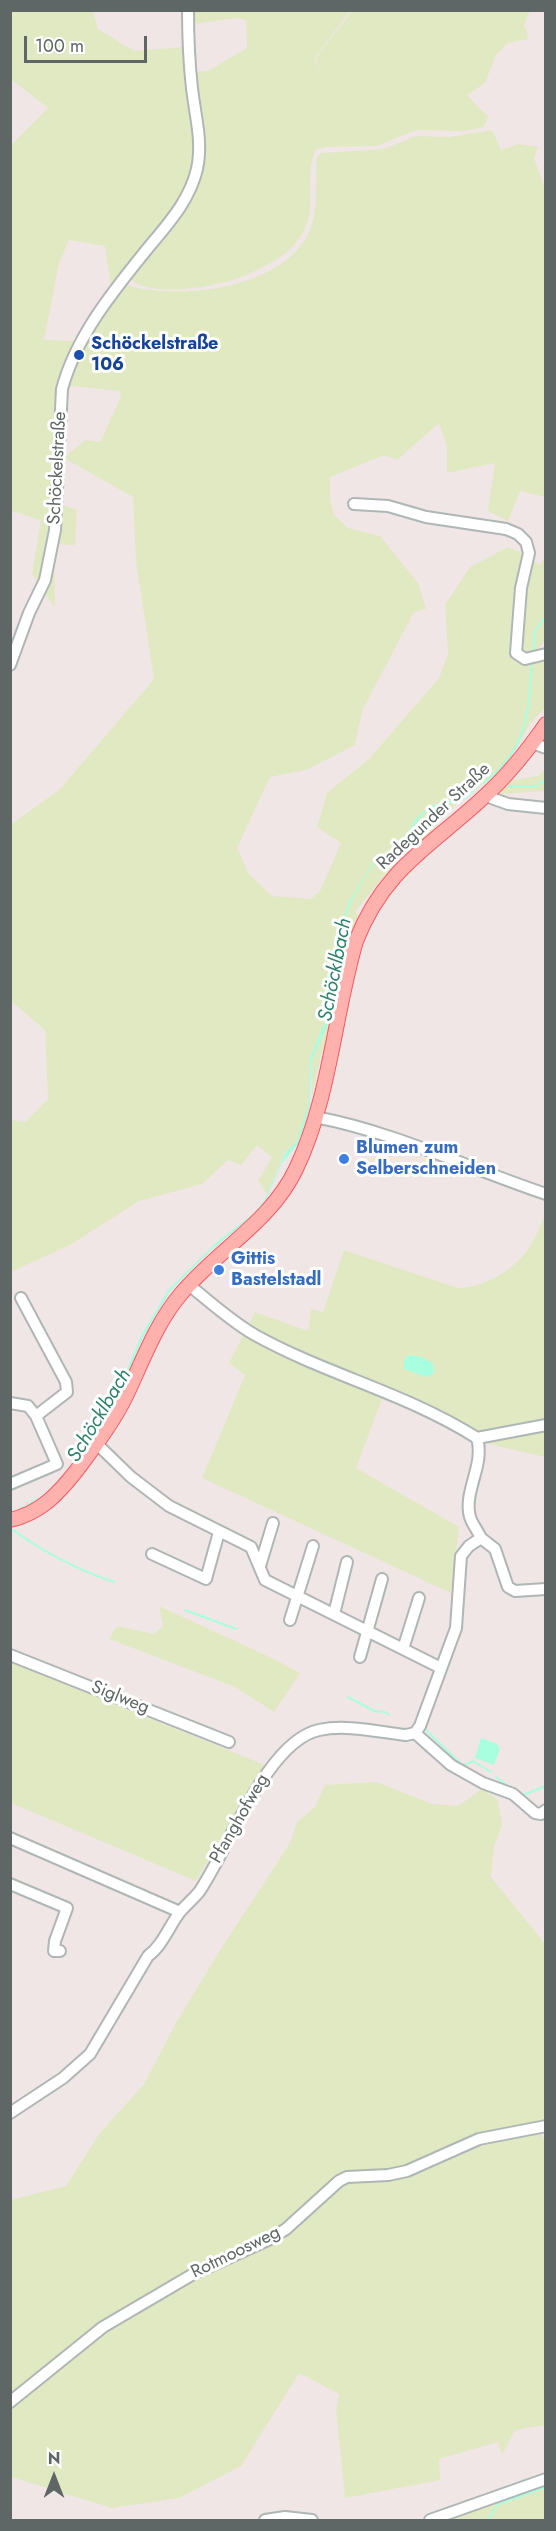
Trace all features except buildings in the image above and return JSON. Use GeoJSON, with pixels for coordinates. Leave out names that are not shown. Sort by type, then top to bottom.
{"type":"FeatureCollection","features":[{"type":"Feature","properties":{"kind":"main road","name":"Radegunder Straße"},"geometry":{"type":"LineString","coordinates":[[10,1520],[28,1516],[48,1503],[62,1489],[97,1444],[123,1401],[159,1328],[189,1285],[258,1222],[277,1200],[296,1169],[315,1117],[351,958],[367,914],[381,892],[405,865],[486,796],[514,767],[546,724]]}},
{"type":"Feature","properties":{"kind":"street","name":"Schöckelstraße"},"geometry":{"type":"LineString","coordinates":[[10,665],[45,580],[55,530],[62,389],[68,366],[89,327],[122,281],[178,211],[187,197],[197,169],[200,147],[189,61],[188,10]]}},
{"type":"Feature","properties":{"kind":"street"},"geometry":{"type":"LineString","coordinates":[[354,504],[388,506],[426,517],[506,529],[518,534],[526,542],[529,552],[521,588],[516,653],[521,657],[537,657]]}},
{"type":"Feature","properties":{"kind":"street"},"geometry":{"type":"LineString","coordinates":[[532,743],[546,748]]}},
{"type":"Feature","properties":{"kind":"street"},"geometry":{"type":"LineString","coordinates":[[486,796],[508,804],[546,808]]}},
{"type":"Feature","properties":{"kind":"street"},"geometry":{"type":"LineString","coordinates":[[315,1117],[358,1126],[449,1157],[546,1194]]}},
{"type":"Feature","properties":{"kind":"street"},"geometry":{"type":"LineString","coordinates":[[189,1285],[254,1334],[309,1361],[415,1403],[477,1438],[546,1425]]}},
{"type":"Feature","properties":{"kind":"street"},"geometry":{"type":"LineString","coordinates":[[21,1298],[66,1382],[68,1392],[36,1416]]}},
{"type":"Feature","properties":{"kind":"street"},"geometry":{"type":"LineString","coordinates":[[10,1403],[28,1406],[36,1416],[57,1464],[10,1484]]}},
{"type":"Feature","properties":{"kind":"street"},"geometry":{"type":"LineString","coordinates":[[477,1438],[480,1459],[470,1501],[470,1516],[481,1538],[495,1550],[508,1587],[515,1591],[546,1589]]}},
{"type":"Feature","properties":{"kind":"street"},"geometry":{"type":"LineString","coordinates":[[97,1444],[130,1477],[169,1506],[251,1547],[265,1580],[441,1668]]}},
{"type":"Feature","properties":{"kind":"street"},"geometry":{"type":"LineString","coordinates":[[260,1566],[273,1523]]}},
{"type":"Feature","properties":{"kind":"street"},"geometry":{"type":"LineString","coordinates":[[152,1554],[206,1580],[219,1532]]}},
{"type":"Feature","properties":{"kind":"street"},"geometry":{"type":"LineString","coordinates":[[481,1538],[469,1546],[461,1556],[456,1628],[420,1726],[415,1733],[451,1766],[483,1783],[513,1794],[535,1813],[541,1814],[546,1810]]}},
{"type":"Feature","properties":{"kind":"street"},"geometry":{"type":"LineString","coordinates":[[290,1620],[313,1546]]}},
{"type":"Feature","properties":{"kind":"street"},"geometry":{"type":"LineString","coordinates":[[334,1614],[347,1562]]}},
{"type":"Feature","properties":{"kind":"street"},"geometry":{"type":"LineString","coordinates":[[360,1658],[382,1579]]}},
{"type":"Feature","properties":{"kind":"street"},"geometry":{"type":"LineString","coordinates":[[403,1649],[418,1598]]}},
{"type":"Feature","properties":{"kind":"street","name":"Siglweg"},"geometry":{"type":"LineString","coordinates":[[10,1655],[229,1742]]}},
{"type":"Feature","properties":{"kind":"street","name":"Pfanghofweg"},"geometry":{"type":"LineString","coordinates":[[10,2113],[63,2078],[90,2054],[148,1956],[155,1951],[180,1912],[198,1892],[267,1772],[291,1745],[317,1730],[343,1728],[406,1735],[415,1733]]}},
{"type":"Feature","properties":{"kind":"street"},"geometry":{"type":"LineString","coordinates":[[10,1838],[180,1912]]}},
{"type":"Feature","properties":{"kind":"street"},"geometry":{"type":"LineString","coordinates":[[10,1884],[67,1908],[55,1941],[54,1951],[60,1951]]}},
{"type":"Feature","properties":{"kind":"street","name":"Rotmoosweg"},"geometry":{"type":"LineString","coordinates":[[10,2402],[103,2326],[195,2273],[278,2234],[339,2181],[347,2177],[388,2175],[407,2171],[479,2139],[546,2126]]}},
{"type":"Feature","properties":{"kind":"street"},"geometry":{"type":"LineString","coordinates":[[430,2520],[546,2479]]}},
{"type":"Feature","properties":{"kind":"street"},"geometry":{"type":"LineString","coordinates":[[266,2520],[285,2517],[312,2520]]}},
{"type":"Feature","properties":{"kind":"shaded area"},"geometry":{"type":"Polygon","coordinates":[[[11,11],[93,11],[98,29],[134,51],[183,47],[186,88],[195,138],[188,181],[178,200],[153,237],[111,288],[105,246],[69,240],[59,263],[44,340],[77,341],[84,347],[122,287],[126,285],[173,292],[199,290],[252,279],[275,267],[295,253],[312,225],[317,157],[321,153],[384,149],[416,136],[449,137],[492,130],[501,150],[518,144],[538,147],[534,158],[546,191],[545,497],[520,491],[508,521],[488,511],[495,463],[447,473],[447,447],[439,423],[397,460],[384,455],[330,477],[330,499],[334,515],[348,528],[380,536],[418,583],[426,609],[414,612],[362,711],[355,745],[306,770],[270,777],[237,848],[249,874],[272,896],[311,899],[320,891],[341,843],[317,827],[327,793],[369,759],[439,678],[448,654],[445,605],[470,567],[508,547],[540,565],[545,556],[545,640],[538,649],[545,662],[545,708],[530,724],[518,746],[501,769],[453,807],[427,839],[404,851],[355,912],[361,918],[326,1051],[322,1052],[312,1096],[312,1060],[315,1051],[313,1050],[310,1059],[309,1104],[302,1128],[297,1141],[286,1152],[267,1194],[258,1181],[272,1157],[257,1145],[241,1165],[228,1160],[202,1184],[139,1201],[70,1245],[11,1272],[11,1120],[25,1122],[48,1099],[45,1030],[11,1001],[10,825],[59,790],[154,679],[136,562],[133,497],[64,458],[60,504],[77,510],[75,545],[54,544],[55,608],[32,574],[41,520],[11,511],[11,145],[48,108],[11,79],[11,11]],[[70,386],[66,412],[65,457],[85,440],[100,442],[120,399],[121,391],[70,386]]]}},
{"type":"Feature","properties":{"kind":"shaded area"},"geometry":{"type":"Polygon","coordinates":[[[192,11],[350,11],[314,59],[323,76],[315,59],[352,11],[530,11],[523,28],[526,27],[528,39],[508,43],[496,55],[485,83],[467,95],[488,117],[484,127],[465,131],[416,130],[377,146],[316,149],[311,168],[309,216],[301,235],[288,251],[258,270],[225,282],[196,288],[150,288],[137,284],[129,277],[197,180],[205,146],[196,72],[208,71],[247,48],[246,20],[237,18],[193,24],[192,11]]]}},
{"type":"Feature","properties":{"kind":"shaded area"},"geometry":{"type":"Polygon","coordinates":[[[545,769],[545,791],[501,794],[501,791],[512,780],[538,776],[545,769]]]}},
{"type":"Feature","properties":{"kind":"shaded area","name":"Schöcklbach"},"geometry":{"type":"Polygon","coordinates":[[[485,782],[464,800],[429,808],[410,830],[401,846],[374,864],[364,879],[352,900],[341,930],[337,992],[330,1019],[312,1060],[310,1106],[300,1141],[281,1165],[265,1202],[257,1212],[212,1249],[170,1291],[144,1335],[121,1391],[79,1458],[49,1493],[11,1513],[48,1492],[78,1457],[118,1390],[142,1334],[168,1290],[218,1241],[253,1214],[264,1201],[286,1152],[297,1141],[309,1104],[310,1059],[328,1019],[335,990],[339,929],[350,900],[373,863],[400,845],[415,820],[424,811],[431,806],[468,795],[485,782]]]}},
{"type":"Feature","properties":{"kind":"shaded area"},"geometry":{"type":"Polygon","coordinates":[[[545,1215],[545,1457],[489,1444],[477,1434],[385,1391],[356,1468],[459,1527],[451,1593],[202,1478],[245,1375],[229,1363],[255,1312],[308,1331],[311,1309],[323,1312],[344,1250],[458,1288],[486,1282],[519,1260],[532,1244],[545,1215]]]}},
{"type":"Feature","properties":{"kind":"shaded area"},"geometry":{"type":"Polygon","coordinates":[[[408,1355],[421,1357],[433,1363],[434,1373],[427,1377],[404,1369],[404,1361],[408,1355]]]}},
{"type":"Feature","properties":{"kind":"shaded area"},"geometry":{"type":"Polygon","coordinates":[[[159,1606],[300,1673],[274,1712],[235,1687],[109,1639],[117,1626],[154,1634],[163,1626],[159,1606]]]}},
{"type":"Feature","properties":{"kind":"shaded area"},"geometry":{"type":"Polygon","coordinates":[[[10,1662],[265,1765],[196,1881],[11,1803],[10,1662]]]}},
{"type":"Feature","properties":{"kind":"shaded area"},"geometry":{"type":"Polygon","coordinates":[[[481,1738],[497,1744],[500,1749],[494,1765],[475,1758],[481,1738]]]}},
{"type":"Feature","properties":{"kind":"shaded area"},"geometry":{"type":"Polygon","coordinates":[[[376,1782],[432,1804],[458,1806],[482,1789],[498,1800],[502,1825],[494,1846],[491,1877],[545,1944],[546,2131],[541,2133],[546,2144],[545,2425],[515,2430],[502,2455],[498,2442],[439,2459],[440,2480],[345,2498],[336,2410],[339,2394],[299,2373],[241,2466],[179,2498],[112,2508],[11,2477],[11,2200],[66,2186],[99,2134],[144,2084],[177,2021],[290,1843],[297,1822],[315,1807],[325,1785],[376,1782]]]}},
{"type":"Feature","properties":{"kind":"shaded area"},"geometry":{"type":"Polygon","coordinates":[[[545,2482],[545,2520],[444,2520],[545,2482]]]}},
{"type":"Feature","properties":{"kind":"waterway","name":"Schöcklbach"},"geometry":{"type":"LineString","coordinates":[[533,655],[535,631],[546,616]]}},
{"type":"Feature","properties":{"kind":"waterway","name":"Schöcklbach"},"geometry":{"type":"LineString","coordinates":[[484,783],[499,770],[518,743],[527,714],[532,660]]}},
{"type":"Feature","properties":{"kind":"waterway"},"geometry":{"type":"LineString","coordinates":[[508,786],[535,786],[546,780]]}},
{"type":"Feature","properties":{"kind":"waterway"},"geometry":{"type":"LineString","coordinates":[[10,1528],[60,1559],[114,1582]]}},
{"type":"Feature","properties":{"kind":"waterway"},"geometry":{"type":"LineString","coordinates":[[185,1610],[236,1629]]}},
{"type":"Feature","properties":{"kind":"waterway"},"geometry":{"type":"LineString","coordinates":[[348,1697],[374,1711],[385,1712],[389,1715]]}},
{"type":"Feature","properties":{"kind":"waterway"},"geometry":{"type":"LineString","coordinates":[[424,1728],[463,1766],[473,1761],[491,1772]]}},
{"type":"Feature","properties":{"kind":"waterway"},"geometry":{"type":"LineString","coordinates":[[496,1777],[511,1788]]}},
{"type":"Feature","properties":{"kind":"waterway"},"geometry":{"type":"LineString","coordinates":[[523,1795],[546,1786]]}},
{"type":"Feature","properties":{"kind":"waterway"},"geometry":{"type":"LineString","coordinates":[[519,1793],[529,1800]]}},
{"type":"Feature","properties":{"kind":"waterway"},"geometry":{"type":"LineString","coordinates":[[488,2520],[498,2504],[546,2487]]}},
{"type":"Feature","properties":{"kind":"place","name":"Schöckelstraße 106"},"geometry":{"type":"Point","coordinates":[79,355]}},
{"type":"Feature","properties":{"kind":"place","name":"Blumen zum Selberschneiden"},"geometry":{"type":"Point","coordinates":[344,1159]}},
{"type":"Feature","properties":{"kind":"place","name":"Gittis Bastelstadl"},"geometry":{"type":"Point","coordinates":[219,1270]}}]}
